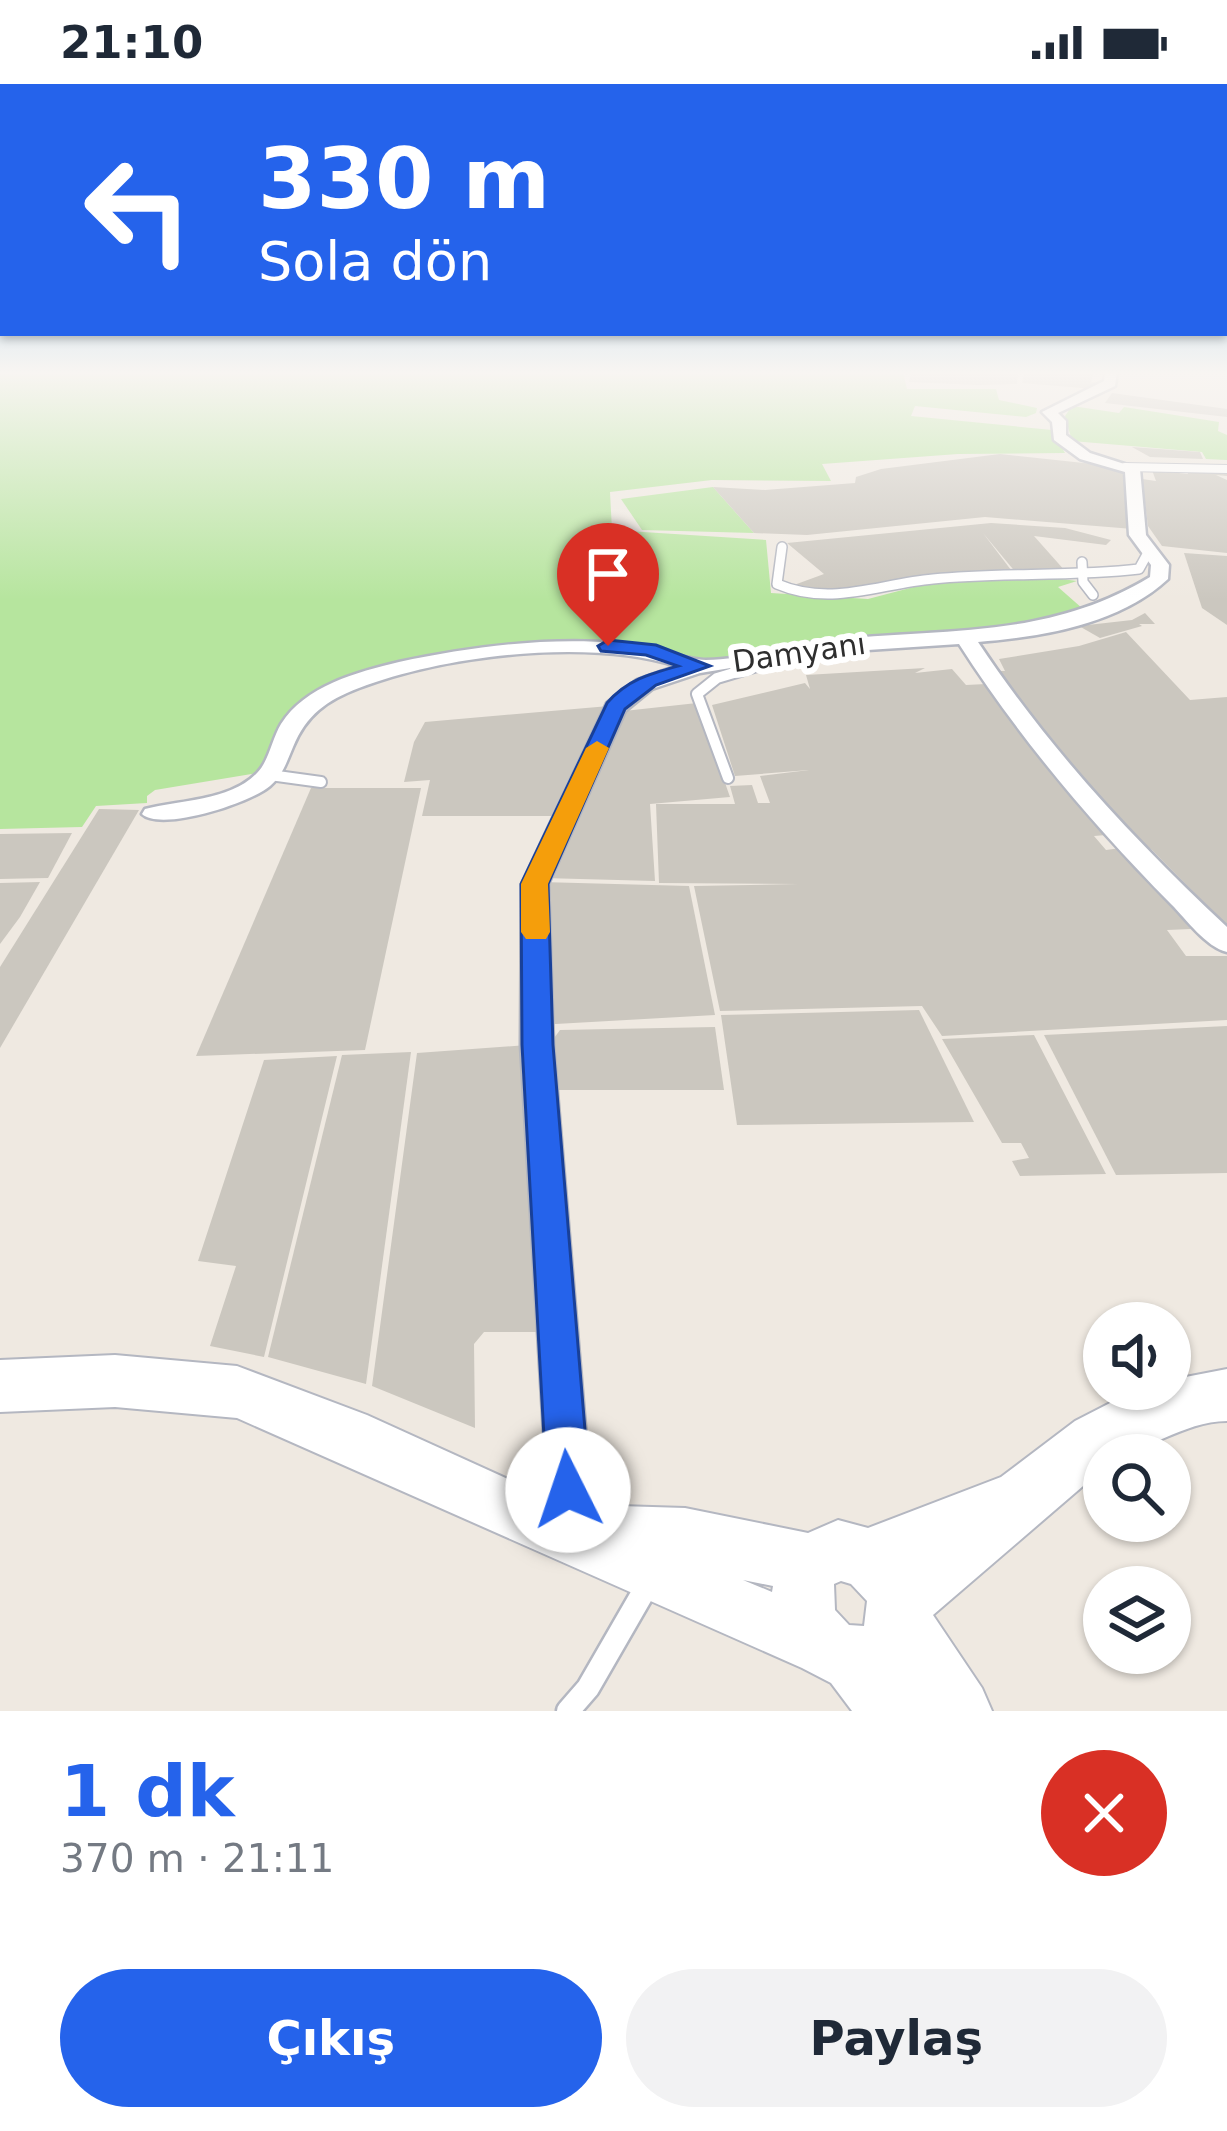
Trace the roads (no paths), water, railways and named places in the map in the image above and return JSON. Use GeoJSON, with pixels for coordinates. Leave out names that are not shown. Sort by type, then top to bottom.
{"type":"FeatureCollection","features":[{"type":"Feature","properties":{"kind":"street"},"geometry":{"type":"LineString","coordinates":[[1070,448],[1132,469],[1138,536],[1150,549]]}},
{"type":"Feature","properties":{"kind":"street","name":"Damyanı"},"geometry":{"type":"LineString","coordinates":[[572,1534],[537,1045],[535,884],[615,708],[627,693],[649,681],[699,666],[818,647],[966,639],[1068,623],[1136,597],[1159,579],[1160,566],[1150,549]]}},
{"type":"Feature","properties":{"kind":"street"},"geometry":{"type":"LineString","coordinates":[[966,639],[1007,706],[1108,829],[1227,943]]}},
{"type":"Feature","properties":{"kind":"street"},"geometry":{"type":"LineString","coordinates":[[154,814],[214,802],[270,775],[292,724],[310,702],[422,662],[608,646],[649,650],[699,666]]}},
{"type":"Feature","properties":{"kind":"street"},"geometry":{"type":"LineString","coordinates":[[0,1386],[115,1381],[237,1392],[655,1572],[859,1608],[938,1575],[1073,1451],[1144,1414],[1227,1395]]}},
{"type":"Feature","properties":{"kind":"street"},"geometry":{"type":"LineString","coordinates":[[572,1534],[685,1538],[859,1608],[959,1711]]}},
{"type":"Feature","properties":{"kind":"street"},"geometry":{"type":"LineString","coordinates":[[859,1608],[893,1711]]}},
{"type":"Feature","properties":{"kind":"lane"},"geometry":{"type":"LineString","coordinates":[[1125,467],[1227,470]]}},
{"type":"Feature","properties":{"kind":"lane"},"geometry":{"type":"LineString","coordinates":[[782,547],[778,584],[806,593],[857,595],[935,578],[1083,567],[1139,569],[1150,549]]}},
{"type":"Feature","properties":{"kind":"lane"},"geometry":{"type":"LineString","coordinates":[[1083,567],[1083,582],[1093,595]]}},
{"type":"Feature","properties":{"kind":"lane"},"geometry":{"type":"LineString","coordinates":[[728,778],[697,694],[717,678],[771,662],[768,658]]}},
{"type":"Feature","properties":{"kind":"lane"},"geometry":{"type":"LineString","coordinates":[[270,775],[321,782]]}},
{"type":"Feature","properties":{"kind":"lane"},"geometry":{"type":"LineString","coordinates":[[568,1711],[588,1688],[655,1572]]}}]}
